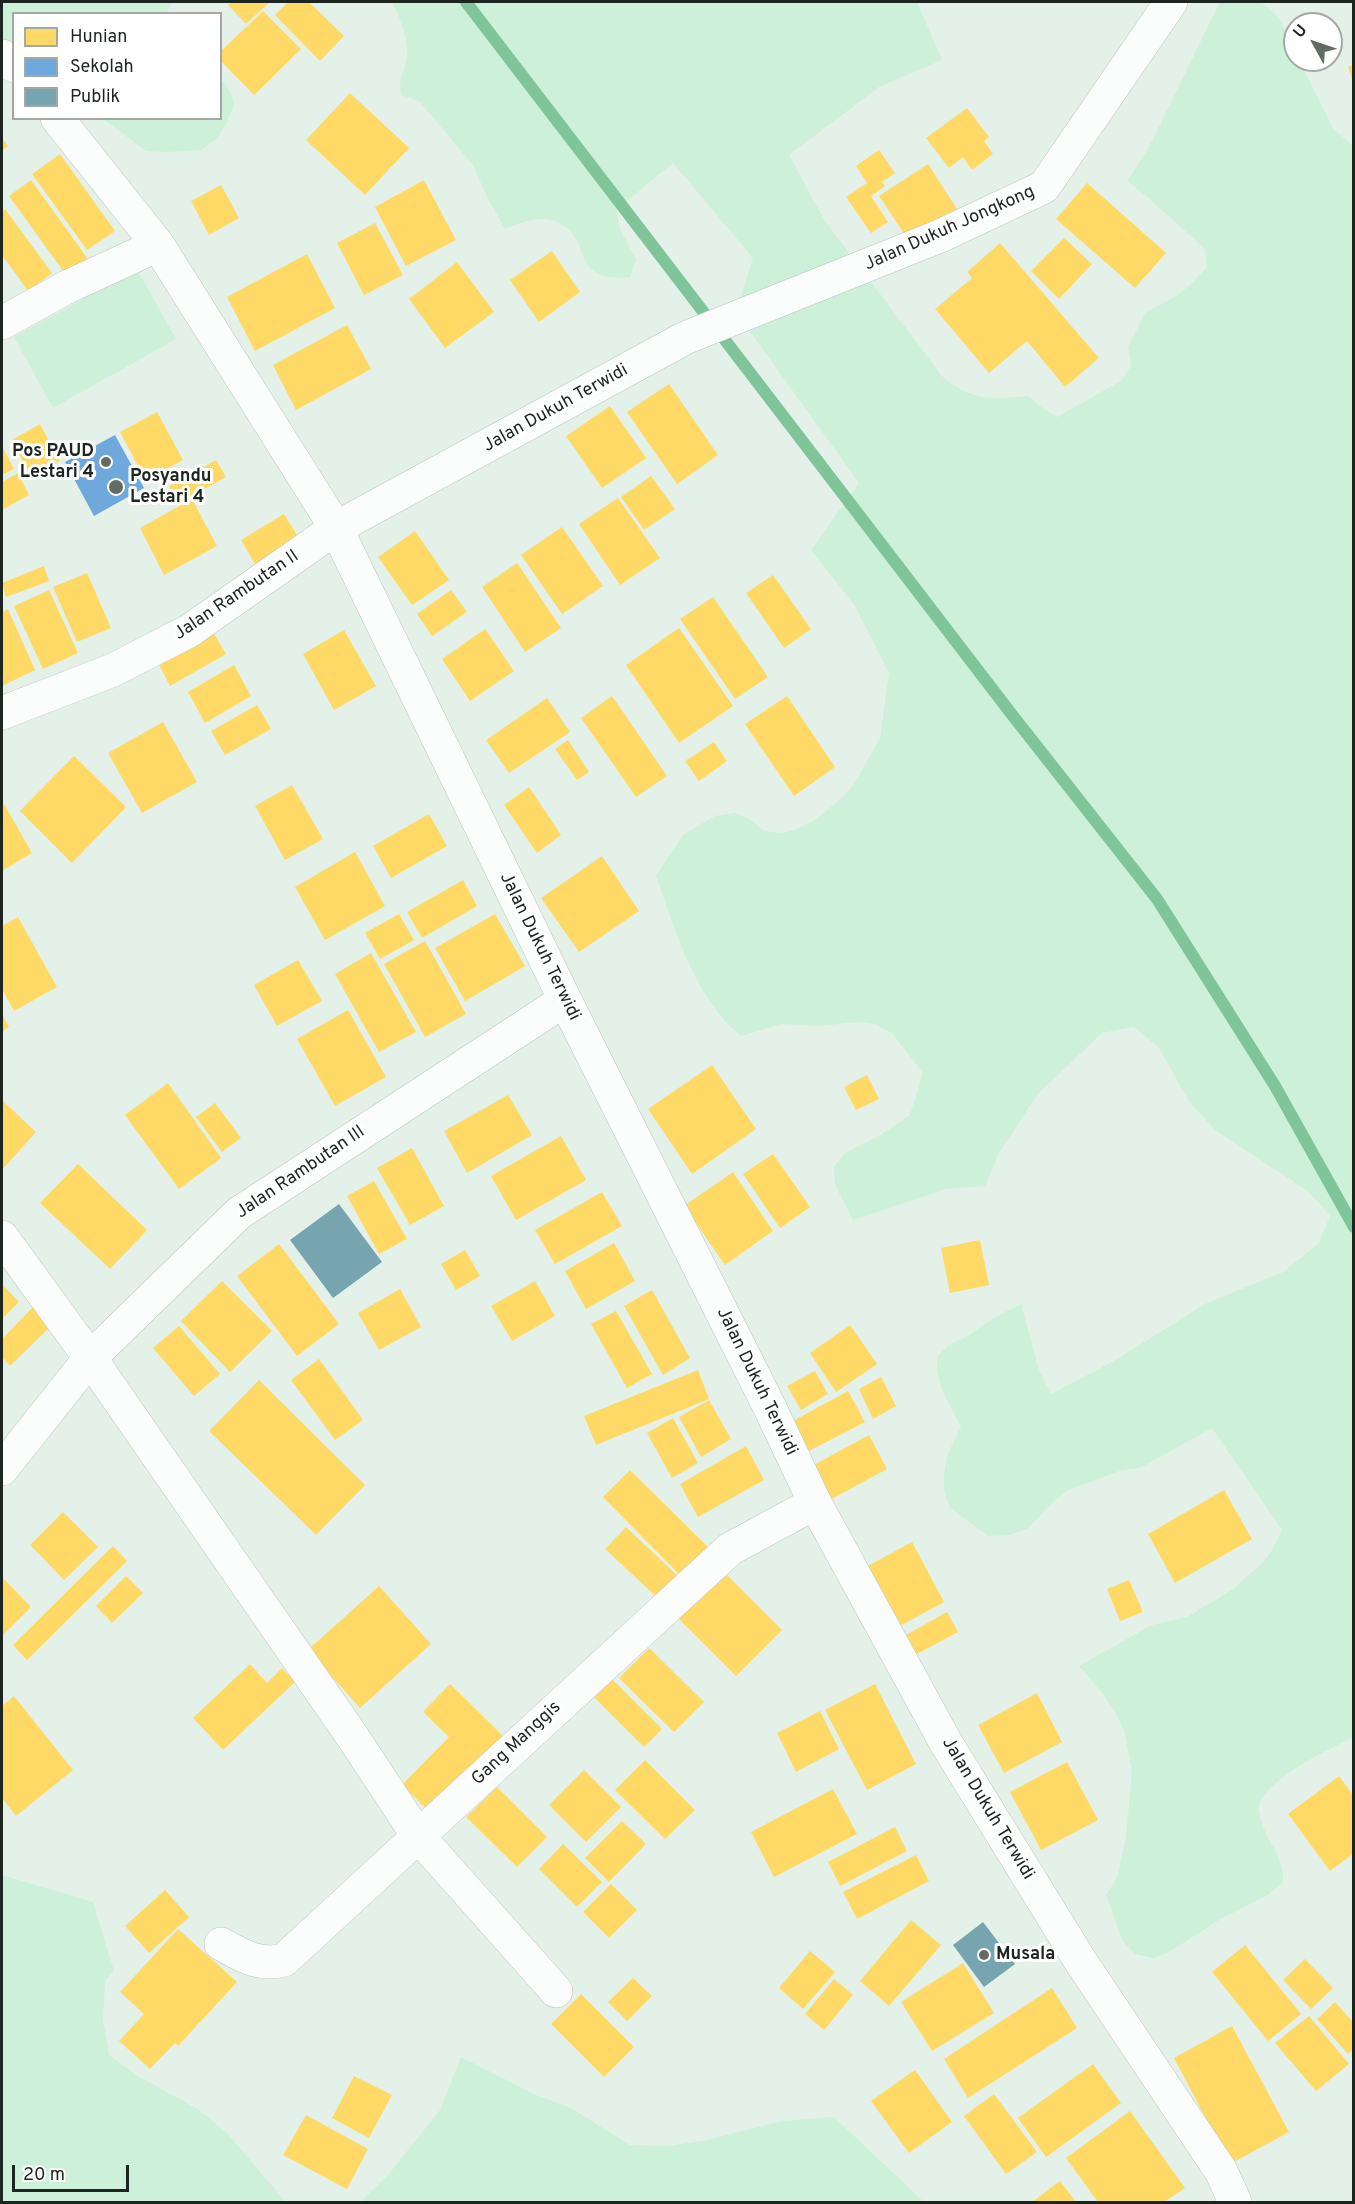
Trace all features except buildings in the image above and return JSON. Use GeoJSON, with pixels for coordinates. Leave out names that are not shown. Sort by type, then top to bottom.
{"type":"FeatureCollection","features":[{"type":"Feature","properties":{"kind":"street","name":"Jalan Dukuh Jongkong"},"geometry":{"type":"LineString","coordinates":[[781,301],[940,236],[1044,187],[1171,2]]}},
{"type":"Feature","properties":{"kind":"street","name":"Jalan Dukuh Terwidi"},"geometry":{"type":"LineString","coordinates":[[59,120],[158,245],[336,528],[565,1000],[770,1408],[815,1503],[946,1743],[1081,1962],[1221,2171],[1234,2202]]}},
{"type":"Feature","properties":{"kind":"street"},"geometry":{"type":"LineString","coordinates":[[2,323],[67,287],[158,245]]}},
{"type":"Feature","properties":{"kind":"street","name":"Jalan Dukuh Terwidi"},"geometry":{"type":"LineString","coordinates":[[336,528],[685,339],[781,301]]}},
{"type":"Feature","properties":{"kind":"street","name":"Jalan Rambutan II"},"geometry":{"type":"LineString","coordinates":[[2,713],[113,670],[189,631],[336,528]]}},
{"type":"Feature","properties":{"kind":"street","name":"Jalan Rambutan III"},"geometry":{"type":"LineString","coordinates":[[2,1469],[90,1358],[238,1213],[565,1000]]}},
{"type":"Feature","properties":{"kind":"street"},"geometry":{"type":"LineString","coordinates":[[2,1237],[90,1358],[350,1733],[418,1836],[556,1991]]}},
{"type":"Feature","properties":{"kind":"street","name":"Gang Manggis"},"geometry":{"type":"LineString","coordinates":[[221,1944],[256,1962],[273,1963],[284,1960],[730,1549],[815,1503]]}},
{"type":"Feature","properties":{"kind":"green space"},"geometry":{"type":"Polygon","coordinates":[[[2,2],[173,2],[167,12],[12,12],[12,64],[2,71],[2,2]]]}},
{"type":"Feature","properties":{"kind":"green space"},"geometry":{"type":"Polygon","coordinates":[[[392,2],[917,2],[942,60],[879,87],[789,155],[825,221],[942,376],[963,391],[973,395],[993,398],[1029,396],[1057,417],[1121,381],[1131,366],[1128,347],[1145,313],[1176,296],[1207,267],[1205,249],[1127,181],[1149,147],[1220,2],[1259,2],[1272,11],[1283,26],[1283,72],[1305,72],[1333,128],[1353,146],[1353,1737],[1296,1768],[1269,1790],[1261,1801],[1259,1812],[1281,1864],[1283,1882],[1268,1895],[1217,1921],[1171,1951],[1154,1958],[1135,1954],[1123,1942],[1106,1895],[1117,1878],[1126,1837],[1132,1772],[1125,1733],[1115,1712],[1079,1666],[1152,1625],[1187,1617],[1233,1589],[1271,1552],[1282,1530],[1212,1428],[1140,1468],[1122,1470],[1069,1490],[1054,1501],[1027,1529],[1010,1535],[988,1536],[950,1508],[944,1491],[947,1456],[961,1426],[941,1385],[937,1357],[950,1344],[1021,1304],[1039,1370],[1051,1394],[1112,1362],[1205,1304],[1283,1272],[1319,1243],[1330,1216],[1308,1191],[1215,1130],[1189,1101],[1159,1048],[1134,1027],[1102,1033],[1037,1095],[999,1153],[985,1186],[946,1189],[853,1220],[835,1185],[834,1167],[845,1153],[879,1136],[910,1115],[923,1073],[892,1033],[875,1024],[858,1022],[820,1026],[781,1024],[741,1036],[725,1020],[698,982],[679,940],[656,875],[683,835],[715,816],[735,813],[750,819],[764,831],[783,833],[815,820],[842,798],[854,784],[880,738],[889,673],[855,606],[811,550],[859,483],[736,312],[753,258],[673,163],[616,210],[620,229],[636,260],[630,277],[616,278],[598,274],[587,264],[576,239],[569,230],[552,220],[534,220],[505,229],[473,165],[419,101],[401,95],[400,81],[406,63],[407,48],[401,23],[392,2]]]}},
{"type":"Feature","properties":{"kind":"green space"},"geometry":{"type":"Polygon","coordinates":[[[222,81],[227,86],[235,103],[217,138],[202,150],[146,151],[104,120],[222,120],[222,81]]]}},
{"type":"Feature","properties":{"kind":"green space"},"geometry":{"type":"Polygon","coordinates":[[[137,269],[176,339],[53,408],[14,337],[137,269]]]}},
{"type":"Feature","properties":{"kind":"green space"},"geometry":{"type":"Polygon","coordinates":[[[2,1875],[93,1902],[114,1971],[105,1981],[103,2020],[109,2055],[138,2076],[199,2110],[227,2133],[286,2202],[2,2202],[2,1875]]]}},
{"type":"Feature","properties":{"kind":"green space"},"geometry":{"type":"Polygon","coordinates":[[[461,2057],[536,2095],[571,2108],[630,2145],[667,2146],[703,2141],[782,2121],[834,2117],[924,2202],[360,2202],[388,2175],[440,2110],[461,2057]]]}},
{"type":"Feature","properties":{"kind":"waterway"},"geometry":{"type":"LineString","coordinates":[[466,2],[1013,716],[1157,899],[1275,1086],[1354,1227]]}},
{"type":"Feature","properties":{"kind":"place","name":"Pos PAUD Lestari 4"},"geometry":{"type":"Point","coordinates":[106,462]}},
{"type":"Feature","properties":{"kind":"place","name":"Posyandu Lestari 4"},"geometry":{"type":"Point","coordinates":[116,487]}},
{"type":"Feature","properties":{"kind":"place","name":"Musala"},"geometry":{"type":"Point","coordinates":[984,1955]}}]}
